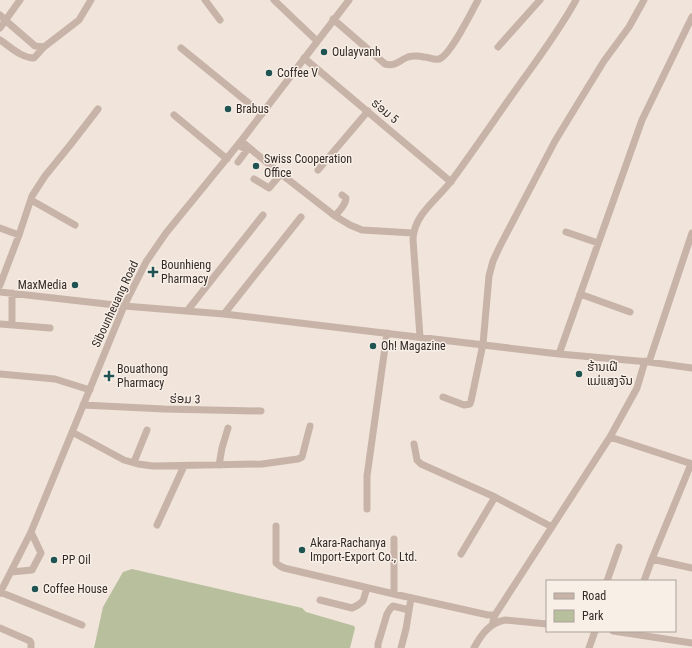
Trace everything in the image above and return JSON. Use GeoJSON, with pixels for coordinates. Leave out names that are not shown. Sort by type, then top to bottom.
{"type":"FeatureCollection","features":[{"type":"Feature","properties":{"kind":"street"},"geometry":{"type":"LineString","coordinates":[[0,28],[2,18],[20,0]]}},
{"type":"Feature","properties":{"kind":"street"},"geometry":{"type":"LineString","coordinates":[[0,40],[23,56],[34,58],[44,47],[79,20],[91,0]]}},
{"type":"Feature","properties":{"kind":"street"},"geometry":{"type":"LineString","coordinates":[[205,0],[220,20]]}},
{"type":"Feature","properties":{"kind":"street"},"geometry":{"type":"LineString","coordinates":[[274,0],[317,41]]}},
{"type":"Feature","properties":{"kind":"street","name":"Sibounheuang Road"},"geometry":{"type":"LineString","coordinates":[[0,592],[31,532],[124,306],[146,262],[166,234],[240,143],[348,0]]}},
{"type":"Feature","properties":{"kind":"street"},"geometry":{"type":"LineString","coordinates":[[333,20],[385,64],[396,64],[408,57],[435,59],[442,58],[450,48],[478,0]]}},
{"type":"Feature","properties":{"kind":"street"},"geometry":{"type":"LineString","coordinates":[[498,47],[540,0]]}},
{"type":"Feature","properties":{"kind":"street"},"geometry":{"type":"LineString","coordinates":[[420,337],[412,240],[415,225],[419,218],[451,182],[546,48],[567,17],[576,0]]}},
{"type":"Feature","properties":{"kind":"street"},"geometry":{"type":"LineString","coordinates":[[443,397],[464,405],[470,404],[483,344],[489,276],[493,261],[555,142],[604,61],[629,27],[644,0]]}},
{"type":"Feature","properties":{"kind":"street"},"geometry":{"type":"LineString","coordinates":[[559,354],[642,120],[692,17]]}},
{"type":"Feature","properties":{"kind":"street"},"geometry":{"type":"LineString","coordinates":[[2,18],[35,46],[44,47]]}},
{"type":"Feature","properties":{"kind":"street"},"geometry":{"type":"LineString","coordinates":[[180,48],[262,114]]}},
{"type":"Feature","properties":{"kind":"street","name":"ຮ່ອມ 5"},"geometry":{"type":"LineString","coordinates":[[304,58],[451,182]]}},
{"type":"Feature","properties":{"kind":"street"},"geometry":{"type":"LineString","coordinates":[[0,285],[31,200],[45,176],[98,109]]}},
{"type":"Feature","properties":{"kind":"street"},"geometry":{"type":"LineString","coordinates":[[318,170],[368,111]]}},
{"type":"Feature","properties":{"kind":"street"},"geometry":{"type":"LineString","coordinates":[[174,115],[227,159]]}},
{"type":"Feature","properties":{"kind":"street"},"geometry":{"type":"LineString","coordinates":[[240,143],[335,216],[350,225],[362,230],[413,234]]}},
{"type":"Feature","properties":{"kind":"street"},"geometry":{"type":"LineString","coordinates":[[238,162],[247,150],[240,143]]}},
{"type":"Feature","properties":{"kind":"street"},"geometry":{"type":"LineString","coordinates":[[254,179],[269,188],[281,174]]}},
{"type":"Feature","properties":{"kind":"street"},"geometry":{"type":"LineString","coordinates":[[335,216],[346,201],[346,198],[342,195]]}},
{"type":"Feature","properties":{"kind":"street"},"geometry":{"type":"LineString","coordinates":[[31,200],[75,225]]}},
{"type":"Feature","properties":{"kind":"street"},"geometry":{"type":"LineString","coordinates":[[187,311],[263,215]]}},
{"type":"Feature","properties":{"kind":"street"},"geometry":{"type":"LineString","coordinates":[[224,314],[301,217]]}},
{"type":"Feature","properties":{"kind":"street"},"geometry":{"type":"LineString","coordinates":[[0,228],[19,235]]}},
{"type":"Feature","properties":{"kind":"street"},"geometry":{"type":"LineString","coordinates":[[566,232],[598,243]]}},
{"type":"Feature","properties":{"kind":"street"},"geometry":{"type":"LineString","coordinates":[[492,625],[495,614],[610,437],[634,395],[692,234]]}},
{"type":"Feature","properties":{"kind":"street"},"geometry":{"type":"LineString","coordinates":[[0,292],[124,306],[224,314],[559,354],[647,361],[692,368]]}},
{"type":"Feature","properties":{"kind":"street"},"geometry":{"type":"LineString","coordinates":[[12,293],[12,324]]}},
{"type":"Feature","properties":{"kind":"street"},"geometry":{"type":"LineString","coordinates":[[580,294],[630,312]]}},
{"type":"Feature","properties":{"kind":"street"},"geometry":{"type":"LineString","coordinates":[[0,324],[50,328]]}},
{"type":"Feature","properties":{"kind":"street"},"geometry":{"type":"LineString","coordinates":[[367,509],[367,476],[387,333]]}},
{"type":"Feature","properties":{"kind":"street"},"geometry":{"type":"LineString","coordinates":[[0,374],[55,379],[90,390]]}},
{"type":"Feature","properties":{"kind":"street","name":"ຮ່ອມ 3"},"geometry":{"type":"LineString","coordinates":[[83,405],[164,409],[261,411]]}},
{"type":"Feature","properties":{"kind":"street"},"geometry":{"type":"LineString","coordinates":[[72,432],[124,460],[152,466],[184,466],[262,464],[298,460],[302,457],[310,426]]}},
{"type":"Feature","properties":{"kind":"street"},"geometry":{"type":"LineString","coordinates":[[219,465],[228,428]]}},
{"type":"Feature","properties":{"kind":"street"},"geometry":{"type":"LineString","coordinates":[[134,462],[147,430]]}},
{"type":"Feature","properties":{"kind":"street"},"geometry":{"type":"LineString","coordinates":[[610,437],[692,464],[644,580]]}},
{"type":"Feature","properties":{"kind":"street"},"geometry":{"type":"LineString","coordinates":[[414,444],[417,460],[421,464],[495,497],[552,527]]}},
{"type":"Feature","properties":{"kind":"street"},"geometry":{"type":"LineString","coordinates":[[158,525],[184,466]]}},
{"type":"Feature","properties":{"kind":"street"},"geometry":{"type":"LineString","coordinates":[[461,554],[495,497]]}},
{"type":"Feature","properties":{"kind":"street"},"geometry":{"type":"LineString","coordinates":[[276,526],[276,563],[280,566],[411,598],[488,615],[495,614]]}},
{"type":"Feature","properties":{"kind":"street"},"geometry":{"type":"LineString","coordinates":[[11,572],[32,570],[41,553],[31,532]]}},
{"type":"Feature","properties":{"kind":"street"},"geometry":{"type":"LineString","coordinates":[[394,539],[394,594]]}},
{"type":"Feature","properties":{"kind":"street"},"geometry":{"type":"LineString","coordinates":[[607,580],[619,547]]}},
{"type":"Feature","properties":{"kind":"street"},"geometry":{"type":"LineString","coordinates":[[652,559],[692,568]]}},
{"type":"Feature","properties":{"kind":"street"},"geometry":{"type":"LineString","coordinates":[[320,600],[352,608],[363,601],[367,588]]}},
{"type":"Feature","properties":{"kind":"street"},"geometry":{"type":"LineString","coordinates":[[0,592],[82,625]]}},
{"type":"Feature","properties":{"kind":"street"},"geometry":{"type":"LineString","coordinates":[[401,648],[411,598]]}},
{"type":"Feature","properties":{"kind":"street"},"geometry":{"type":"LineString","coordinates":[[378,648],[387,614],[390,609],[393,606],[409,610]]}},
{"type":"Feature","properties":{"kind":"street"},"geometry":{"type":"LineString","coordinates":[[474,648],[486,630],[498,622],[505,620],[546,624]]}},
{"type":"Feature","properties":{"kind":"street"},"geometry":{"type":"LineString","coordinates":[[0,628],[30,641],[31,648]]}},
{"type":"Feature","properties":{"kind":"street"},"geometry":{"type":"LineString","coordinates":[[589,648],[595,632]]}},
{"type":"Feature","properties":{"kind":"street"},"geometry":{"type":"LineString","coordinates":[[625,632],[692,643]]}},
{"type":"Feature","properties":{"kind":"green space"},"geometry":{"type":"Polygon","coordinates":[[[132,569],[302,608],[306,612],[354,626],[355,628],[350,648],[94,648],[103,607],[123,572],[132,569]]]}},
{"type":"Feature","properties":{"kind":"place","name":"Oulayvanh"},"geometry":{"type":"Point","coordinates":[324,52]}},
{"type":"Feature","properties":{"kind":"place","name":"Coffee V"},"geometry":{"type":"Point","coordinates":[269,73]}},
{"type":"Feature","properties":{"kind":"place","name":"Brabus"},"geometry":{"type":"Point","coordinates":[228,109]}},
{"type":"Feature","properties":{"kind":"place","name":"Swiss Cooperation Office"},"geometry":{"type":"Point","coordinates":[256,166]}},
{"type":"Feature","properties":{"kind":"place","name":"Bounhieng Pharmacy"},"geometry":{"type":"Point","coordinates":[153,272]}},
{"type":"Feature","properties":{"kind":"place","name":"MaxMedia"},"geometry":{"type":"Point","coordinates":[75,285]}},
{"type":"Feature","properties":{"kind":"place","name":"Oh! Magazine"},"geometry":{"type":"Point","coordinates":[373,346]}},
{"type":"Feature","properties":{"kind":"place","name":"ຮ້ານເຝີ ແມ່ແສງຈັນ"},"geometry":{"type":"Point","coordinates":[579,374]}},
{"type":"Feature","properties":{"kind":"place","name":"Bouathong Pharmacy"},"geometry":{"type":"Point","coordinates":[109,376]}},
{"type":"Feature","properties":{"kind":"place","name":"Akara-Rachanya Import-Export Co., Ltd."},"geometry":{"type":"Point","coordinates":[302,550]}},
{"type":"Feature","properties":{"kind":"place","name":"PP Oil"},"geometry":{"type":"Point","coordinates":[54,560]}},
{"type":"Feature","properties":{"kind":"place","name":"Coffee House"},"geometry":{"type":"Point","coordinates":[35,589]}}]}
